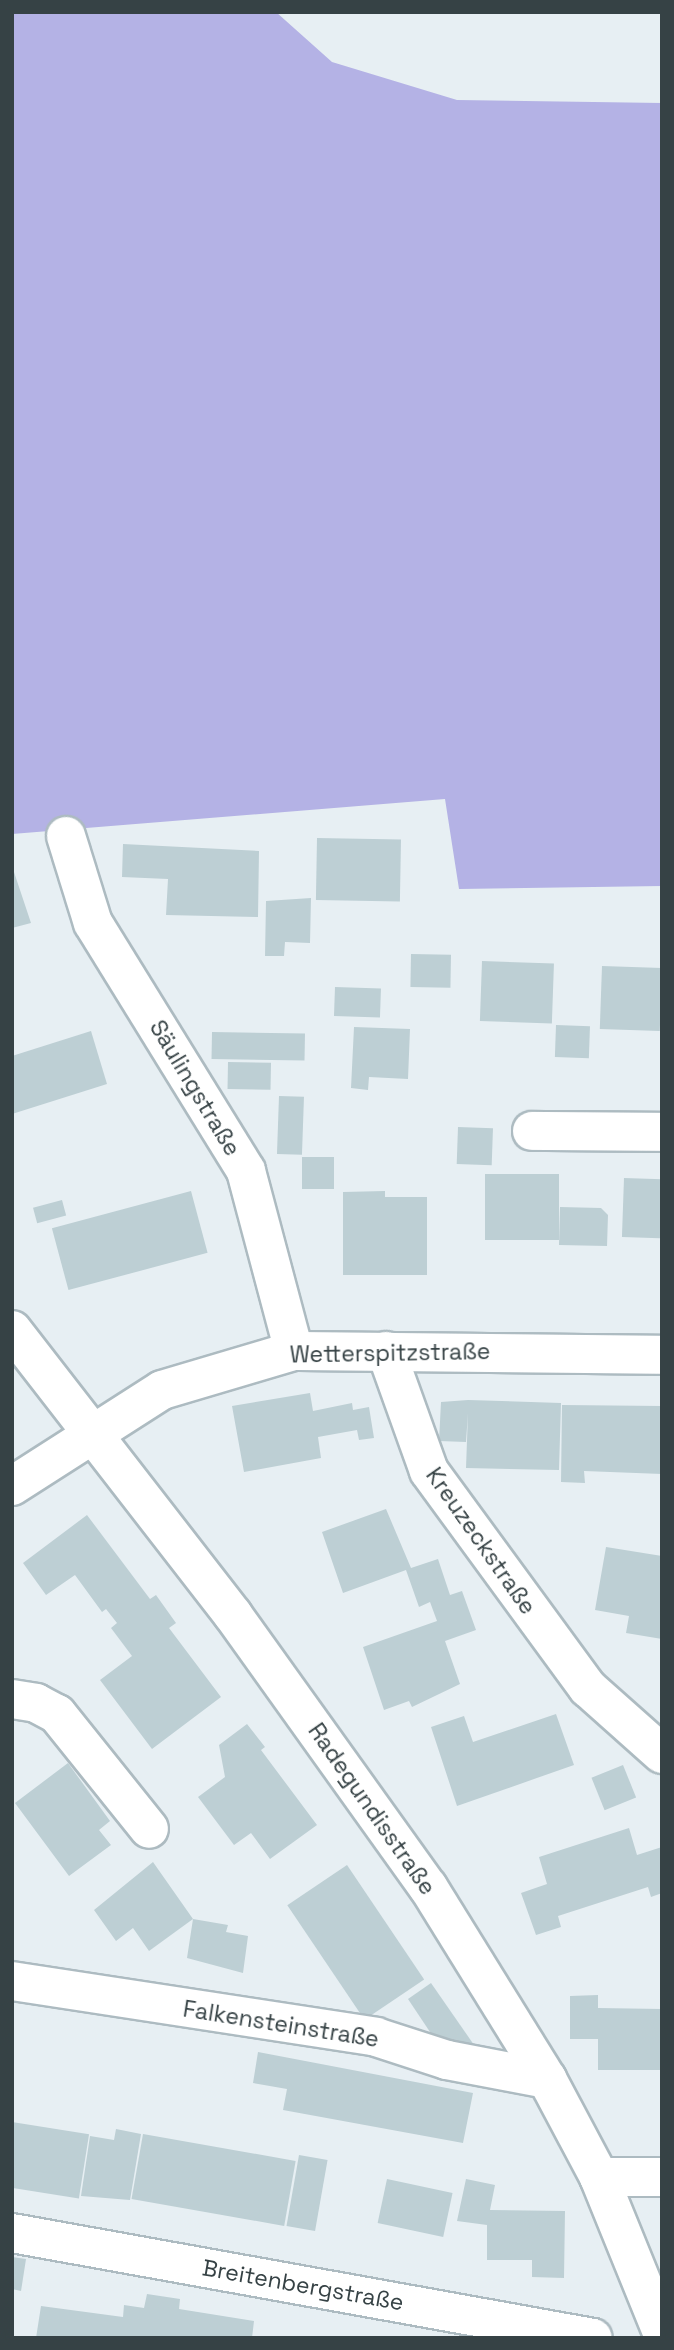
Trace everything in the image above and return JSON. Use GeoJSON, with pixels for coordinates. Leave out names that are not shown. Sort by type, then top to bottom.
{"type":"FeatureCollection","features":[{"type":"Feature","properties":{"kind":"street","name":"Säulingstraße"},"geometry":{"type":"LineString","coordinates":[[66,836],[93,923],[246,1171],[294,1351]]}},
{"type":"Feature","properties":{"kind":"street"},"geometry":{"type":"LineString","coordinates":[[532,1131],[662,1132]]}},
{"type":"Feature","properties":{"kind":"street","name":"Radegundisstraße"},"geometry":{"type":"LineString","coordinates":[[12,1330],[233,1615],[428,1887],[547,2079],[599,2177],[662,2332]]}},
{"type":"Feature","properties":{"kind":"street","name":"Wetterspitzstraße"},"geometry":{"type":"LineString","coordinates":[[12,1486],[162,1390],[294,1351],[662,1355]]}},
{"type":"Feature","properties":{"kind":"street","name":"Kreuzeckstraße"},"geometry":{"type":"LineString","coordinates":[[386,1351],[429,1471],[588,1688],[662,1754]]}},
{"type":"Feature","properties":{"kind":"street"},"geometry":{"type":"LineString","coordinates":[[12,1699],[36,1703],[57,1714],[149,1829]]}},
{"type":"Feature","properties":{"kind":"street"},"geometry":{"type":"LineString","coordinates":[[613,1708],[662,1714]]}},
{"type":"Feature","properties":{"kind":"street","name":"Falkensteinstraße"},"geometry":{"type":"LineString","coordinates":[[12,1981],[376,2037],[447,2060],[547,2079]]}},
{"type":"Feature","properties":{"kind":"street"},"geometry":{"type":"LineString","coordinates":[[599,2177],[662,2177]]}},
{"type":"Feature","properties":{"kind":"street","name":"Breitenbergstraße"},"geometry":{"type":"LineString","coordinates":[[12,2233],[593,2338]]}},
{"type":"Feature","properties":{"kind":"shaded area"},"geometry":{"type":"Polygon","coordinates":[[[12,12],[276,12],[332,62],[457,100],[662,103],[662,886],[459,889],[445,799],[12,834],[12,12]]]}},
{"type":"Feature","properties":{"kind":"building"},"geometry":{"type":"Polygon","coordinates":[[[317,838],[401,839],[400,901],[316,900],[317,838]]]}},
{"type":"Feature","properties":{"kind":"building"},"geometry":{"type":"Polygon","coordinates":[[[123,844],[259,851],[258,917],[166,915],[168,879],[122,877],[123,844]]]}},
{"type":"Feature","properties":{"kind":"building"},"geometry":{"type":"Polygon","coordinates":[[[12,866],[31,923],[12,928],[12,866]]]}},
{"type":"Feature","properties":{"kind":"building"},"geometry":{"type":"Polygon","coordinates":[[[311,898],[310,943],[285,942],[284,956],[265,956],[266,901],[311,898]]]}},
{"type":"Feature","properties":{"kind":"building"},"geometry":{"type":"Polygon","coordinates":[[[411,954],[451,955],[450,988],[410,987],[411,954]]]}},
{"type":"Feature","properties":{"kind":"building"},"geometry":{"type":"Polygon","coordinates":[[[482,961],[554,964],[552,1023],[480,1021],[482,961]]]}},
{"type":"Feature","properties":{"kind":"building"},"geometry":{"type":"Polygon","coordinates":[[[602,966],[662,968],[660,1031],[600,1029],[602,966]]]}},
{"type":"Feature","properties":{"kind":"building"},"geometry":{"type":"Polygon","coordinates":[[[335,987],[381,989],[380,1018],[334,1016],[335,987]]]}},
{"type":"Feature","properties":{"kind":"building"},"geometry":{"type":"Polygon","coordinates":[[[556,1025],[590,1026],[589,1058],[555,1057],[556,1025]]]}},
{"type":"Feature","properties":{"kind":"building"},"geometry":{"type":"Polygon","coordinates":[[[354,1027],[410,1029],[408,1079],[369,1077],[368,1090],[351,1088],[354,1027]]]}},
{"type":"Feature","properties":{"kind":"building"},"geometry":{"type":"Polygon","coordinates":[[[91,1031],[107,1084],[12,1114],[12,1056],[91,1031]]]}},
{"type":"Feature","properties":{"kind":"building"},"geometry":{"type":"Polygon","coordinates":[[[212,1032],[305,1034],[305,1061],[212,1059],[212,1032]]]}},
{"type":"Feature","properties":{"kind":"building"},"geometry":{"type":"Polygon","coordinates":[[[228,1062],[271,1063],[271,1090],[228,1089],[228,1062]]]}},
{"type":"Feature","properties":{"kind":"building"},"geometry":{"type":"Polygon","coordinates":[[[279,1096],[304,1097],[302,1155],[277,1154],[279,1096]]]}},
{"type":"Feature","properties":{"kind":"building"},"geometry":{"type":"Polygon","coordinates":[[[458,1127],[493,1128],[492,1165],[457,1164],[458,1127]]]}},
{"type":"Feature","properties":{"kind":"building"},"geometry":{"type":"Polygon","coordinates":[[[302,1157],[334,1157],[334,1189],[302,1189],[302,1157]]]}},
{"type":"Feature","properties":{"kind":"building"},"geometry":{"type":"Polygon","coordinates":[[[485,1174],[559,1174],[559,1240],[485,1240],[485,1174]]]}},
{"type":"Feature","properties":{"kind":"building"},"geometry":{"type":"Polygon","coordinates":[[[624,1178],[662,1179],[660,1238],[622,1237],[624,1178]]]}},
{"type":"Feature","properties":{"kind":"building"},"geometry":{"type":"Polygon","coordinates":[[[191,1191],[208,1253],[68,1290],[52,1228],[191,1191]]]}},
{"type":"Feature","properties":{"kind":"building"},"geometry":{"type":"Polygon","coordinates":[[[385,1191],[385,1197],[427,1197],[427,1275],[343,1275],[343,1192],[385,1191]]]}},
{"type":"Feature","properties":{"kind":"building"},"geometry":{"type":"Polygon","coordinates":[[[62,1200],[66,1215],[37,1223],[33,1208],[62,1200]]]}},
{"type":"Feature","properties":{"kind":"building"},"geometry":{"type":"Polygon","coordinates":[[[560,1207],[601,1208],[608,1215],[607,1246],[559,1245],[560,1207]]]}},
{"type":"Feature","properties":{"kind":"building"},"geometry":{"type":"Polygon","coordinates":[[[310,1393],[313,1411],[352,1403],[353,1410],[369,1407],[374,1438],[359,1440],[357,1430],[318,1437],[321,1458],[244,1472],[232,1406],[310,1393]]]}},
{"type":"Feature","properties":{"kind":"building"},"geometry":{"type":"Polygon","coordinates":[[[468,1400],[561,1403],[559,1470],[466,1468],[468,1413],[466,1442],[439,1441],[441,1402],[468,1400]]]}},
{"type":"Feature","properties":{"kind":"building"},"geometry":{"type":"Polygon","coordinates":[[[562,1405],[662,1406],[662,1474],[584,1471],[585,1483],[561,1482],[562,1405]]]}},
{"type":"Feature","properties":{"kind":"building"},"geometry":{"type":"Polygon","coordinates":[[[386,1509],[411,1568],[438,1559],[450,1595],[462,1591],[476,1630],[445,1641],[460,1684],[412,1707],[409,1701],[384,1710],[363,1647],[437,1621],[430,1602],[419,1607],[406,1570],[343,1593],[322,1532],[386,1509]]]}},
{"type":"Feature","properties":{"kind":"building"},"geometry":{"type":"Polygon","coordinates":[[[87,1515],[150,1599],[156,1595],[176,1623],[169,1628],[221,1697],[152,1749],[100,1680],[132,1656],[111,1628],[117,1623],[106,1609],[102,1612],[75,1575],[46,1595],[23,1563],[87,1515]]]}},
{"type":"Feature","properties":{"kind":"building"},"geometry":{"type":"Polygon","coordinates":[[[606,1547],[662,1556],[662,1639],[626,1633],[629,1616],[595,1610],[606,1547]]]}},
{"type":"Feature","properties":{"kind":"building"},"geometry":{"type":"Polygon","coordinates":[[[556,1714],[574,1765],[457,1806],[431,1727],[464,1716],[473,1742],[556,1714]]]}},
{"type":"Feature","properties":{"kind":"building"},"geometry":{"type":"Polygon","coordinates":[[[247,1724],[265,1747],[261,1750],[317,1825],[270,1859],[251,1833],[234,1845],[198,1797],[225,1777],[219,1745],[247,1724]]]}},
{"type":"Feature","properties":{"kind":"building"},"geometry":{"type":"Polygon","coordinates":[[[68,1763],[110,1821],[99,1830],[111,1845],[69,1876],[15,1803],[68,1763]]]}},
{"type":"Feature","properties":{"kind":"building"},"geometry":{"type":"Polygon","coordinates":[[[623,1765],[636,1797],[605,1810],[591,1778],[623,1765]]]}},
{"type":"Feature","properties":{"kind":"building"},"geometry":{"type":"Polygon","coordinates":[[[629,1828],[637,1855],[662,1847],[662,1893],[651,1897],[648,1887],[558,1916],[561,1927],[536,1935],[521,1893],[547,1884],[539,1857],[629,1828]]]}},
{"type":"Feature","properties":{"kind":"building"},"geometry":{"type":"Polygon","coordinates":[[[153,1862],[193,1919],[149,1951],[133,1928],[116,1941],[94,1910],[153,1862]]]}},
{"type":"Feature","properties":{"kind":"building"},"geometry":{"type":"Polygon","coordinates":[[[347,1865],[424,1979],[364,2020],[287,1905],[347,1865]]]}},
{"type":"Feature","properties":{"kind":"building"},"geometry":{"type":"Polygon","coordinates":[[[193,1919],[228,1925],[226,1932],[248,1936],[243,1973],[187,1958],[193,1919]]]}},
{"type":"Feature","properties":{"kind":"building"},"geometry":{"type":"Polygon","coordinates":[[[431,1983],[481,2055],[440,2047],[408,1999],[431,1983]]]}},
{"type":"Feature","properties":{"kind":"building"},"geometry":{"type":"Polygon","coordinates":[[[598,1995],[598,2008],[662,2009],[662,2070],[598,2070],[598,2039],[570,2039],[570,1996],[598,1995]]]}},
{"type":"Feature","properties":{"kind":"building"},"geometry":{"type":"Polygon","coordinates":[[[258,2052],[473,2093],[463,2143],[283,2110],[287,2089],[253,2083],[258,2052]]]}},
{"type":"Feature","properties":{"kind":"building"},"geometry":{"type":"Polygon","coordinates":[[[12,2122],[89,2134],[79,2198],[12,2188],[12,2122]]]}},
{"type":"Feature","properties":{"kind":"building"},"geometry":{"type":"Polygon","coordinates":[[[116,2129],[141,2134],[130,2200],[81,2196],[90,2136],[114,2140],[116,2129]]]}},
{"type":"Feature","properties":{"kind":"building"},"geometry":{"type":"Polygon","coordinates":[[[143,2134],[296,2161],[284,2226],[132,2199],[143,2134]]]}},
{"type":"Feature","properties":{"kind":"building"},"geometry":{"type":"Polygon","coordinates":[[[299,2155],[328,2160],[315,2231],[286,2226],[299,2155]]]}},
{"type":"Feature","properties":{"kind":"building"},"geometry":{"type":"Polygon","coordinates":[[[387,2179],[453,2193],[443,2237],[378,2223],[387,2179]]]}},
{"type":"Feature","properties":{"kind":"building"},"geometry":{"type":"Polygon","coordinates":[[[466,2179],[495,2185],[490,2210],[565,2211],[564,2278],[532,2277],[532,2260],[487,2260],[487,2225],[457,2221],[466,2179]]]}},
{"type":"Feature","properties":{"kind":"building"},"geometry":{"type":"Polygon","coordinates":[[[12,2257],[26,2259],[21,2291],[12,2289],[12,2257]]]}},
{"type":"Feature","properties":{"kind":"building"},"geometry":{"type":"Polygon","coordinates":[[[147,2294],[180,2299],[179,2309],[254,2321],[252,2338],[36,2338],[41,2306],[123,2317],[124,2305],[144,2308],[147,2294]]]}}]}
